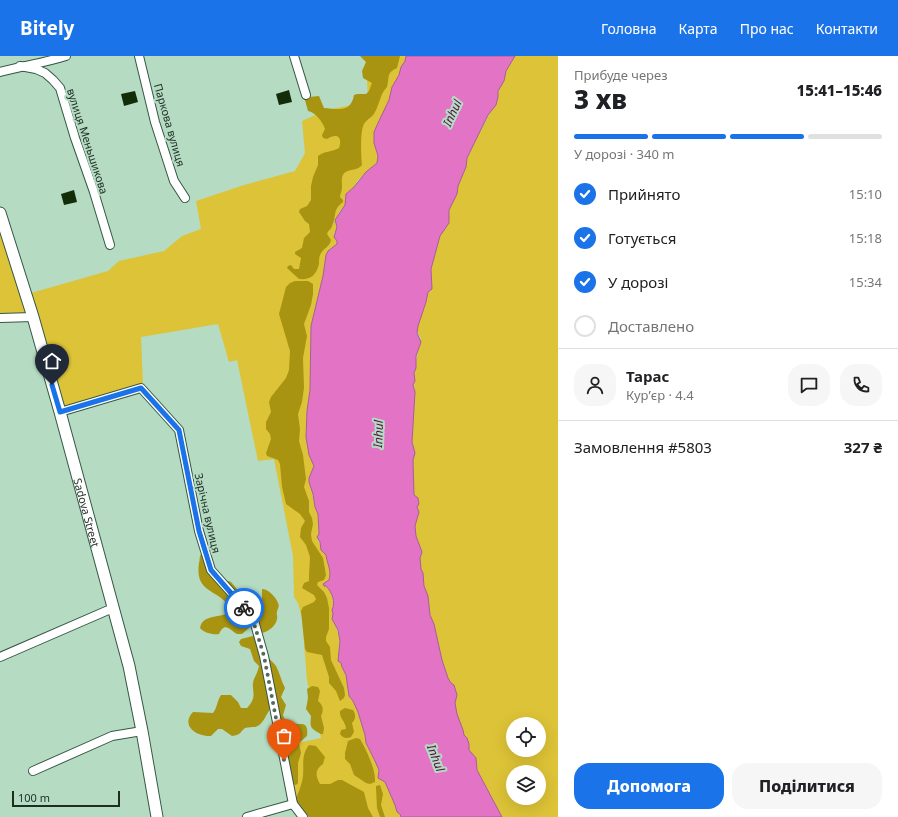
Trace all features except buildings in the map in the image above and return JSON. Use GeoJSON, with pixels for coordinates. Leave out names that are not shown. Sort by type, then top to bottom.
{"type":"FeatureCollection","features":[{"type":"Feature","properties":{"kind":"street"},"geometry":{"type":"LineString","coordinates":[[0,72],[66,56]]}},
{"type":"Feature","properties":{"kind":"street","name":"Паркова вулиця"},"geometry":{"type":"LineString","coordinates":[[140,56],[155,122],[174,181],[185,198]]}},
{"type":"Feature","properties":{"kind":"street"},"geometry":{"type":"LineString","coordinates":[[294,56],[306,95]]}},
{"type":"Feature","properties":{"kind":"street","name":"вулиця Меньшикова"},"geometry":{"type":"LineString","coordinates":[[20,66],[36,69],[45,73],[60,88],[110,245]]}},
{"type":"Feature","properties":{"kind":"street","name":"Sadova Street"},"geometry":{"type":"LineString","coordinates":[[0,213],[33,317],[129,666],[157,817]]}},
{"type":"Feature","properties":{"kind":"street"},"geometry":{"type":"LineString","coordinates":[[0,318],[33,317]]}},
{"type":"Feature","properties":{"kind":"street","name":"Зарічна вулиця"},"geometry":{"type":"LineString","coordinates":[[60,412],[141,388],[179,430],[199,531],[211,570],[252,617],[264,656],[293,804],[303,817]]}},
{"type":"Feature","properties":{"kind":"street"},"geometry":{"type":"LineString","coordinates":[[0,657],[113,608]]}},
{"type":"Feature","properties":{"kind":"street"},"geometry":{"type":"LineString","coordinates":[[33,771],[112,736],[142,731]]}},
{"type":"Feature","properties":{"kind":"street"},"geometry":{"type":"LineString","coordinates":[[247,817],[293,804]]}},
{"type":"Feature","properties":{"kind":"shaded area"},"geometry":{"type":"Polygon","coordinates":[[[360,56],[400,56],[397,68],[389,75],[387,87],[375,112],[364,124],[361,144],[362,165],[357,169],[345,172],[343,176],[340,197],[343,202],[336,210],[332,227],[327,234],[331,240],[320,255],[316,272],[309,278],[299,279],[287,268],[291,265],[294,269],[299,269],[301,258],[295,254],[295,252],[302,248],[304,238],[310,232],[309,224],[299,212],[300,209],[307,206],[311,200],[311,186],[318,165],[318,156],[339,148],[340,144],[339,138],[336,136],[327,139],[323,138],[322,135],[325,129],[324,126],[316,115],[308,111],[305,100],[309,97],[319,96],[324,108],[343,109],[350,105],[354,95],[366,94],[372,83],[363,78],[362,71],[366,62],[360,56]]]}},
{"type":"Feature","properties":{"kind":"shaded area"},"geometry":{"type":"Polygon","coordinates":[[[366,56],[406,56],[399,75],[392,87],[389,100],[374,138],[378,156],[377,163],[358,180],[345,197],[345,205],[339,212],[335,223],[337,227],[334,234],[337,244],[331,248],[326,255],[323,276],[311,326],[310,390],[307,411],[306,437],[309,455],[314,466],[309,478],[315,507],[318,514],[319,534],[317,538],[323,552],[326,555],[331,572],[330,578],[324,586],[328,588],[332,597],[332,618],[339,638],[339,662],[342,664],[346,675],[349,696],[358,712],[366,743],[379,770],[378,778],[385,782],[397,812],[401,817],[363,817],[292,806],[283,746],[321,738],[307,681],[302,618],[298,603],[294,597],[293,556],[274,459],[258,461],[237,360],[229,362],[218,324],[141,337],[143,386],[65,406],[31,293],[108,271],[119,261],[164,251],[182,236],[201,229],[196,201],[244,185],[295,171],[305,153],[302,121],[326,110],[368,102],[366,56]]]}},
{"type":"Feature","properties":{"kind":"shaded area"},"geometry":{"type":"Polygon","coordinates":[[[515,56],[558,56],[558,817],[502,817],[477,770],[476,758],[469,750],[467,738],[464,735],[458,719],[455,704],[456,698],[442,660],[434,624],[430,615],[428,596],[424,586],[423,573],[421,570],[420,558],[422,552],[416,536],[415,526],[418,515],[418,498],[414,495],[413,460],[415,453],[412,442],[415,372],[421,338],[418,331],[418,323],[425,306],[427,294],[430,291],[432,283],[431,269],[440,236],[449,223],[449,210],[457,194],[458,186],[466,167],[467,158],[498,97],[498,91],[504,81],[506,71],[515,56]]]}},
{"type":"Feature","properties":{"kind":"shaded area"},"geometry":{"type":"Polygon","coordinates":[[[0,232],[2,234],[27,314],[0,316],[0,232]]]}},
{"type":"Feature","properties":{"kind":"shaded area"},"geometry":{"type":"Polygon","coordinates":[[[295,281],[308,281],[313,284],[311,305],[304,324],[307,336],[303,358],[304,388],[298,414],[300,429],[299,441],[303,455],[306,479],[304,487],[309,501],[309,512],[313,524],[311,534],[312,541],[323,558],[326,575],[324,580],[318,582],[317,585],[324,592],[329,608],[329,629],[326,641],[330,647],[331,660],[344,688],[345,695],[340,701],[336,691],[329,683],[329,677],[322,655],[307,652],[305,649],[301,611],[303,607],[314,602],[316,599],[314,595],[302,588],[304,583],[309,581],[310,557],[306,545],[300,537],[301,528],[305,521],[300,514],[286,504],[282,487],[280,464],[278,460],[267,456],[266,453],[271,439],[270,434],[266,429],[266,422],[271,412],[269,402],[271,397],[286,378],[289,370],[290,351],[279,314],[286,287],[295,281]]]}},
{"type":"Feature","properties":{"kind":"shaded area"},"geometry":{"type":"Polygon","coordinates":[[[201,554],[203,554],[209,571],[217,583],[220,585],[229,581],[231,582],[252,606],[258,605],[262,601],[262,589],[267,590],[276,598],[279,606],[277,618],[276,622],[269,630],[261,633],[248,617],[250,627],[242,634],[237,634],[225,627],[219,634],[209,633],[200,628],[205,620],[223,615],[230,610],[221,598],[205,587],[201,581],[199,574],[199,563],[201,554]]]}},
{"type":"Feature","properties":{"kind":"shaded area"},"geometry":{"type":"Polygon","coordinates":[[[256,636],[263,641],[266,653],[276,666],[285,688],[281,697],[286,705],[283,715],[284,718],[295,724],[303,724],[307,727],[307,736],[299,743],[301,753],[298,763],[298,783],[296,785],[293,784],[270,703],[270,709],[264,720],[258,726],[245,728],[240,734],[237,735],[232,736],[222,729],[218,729],[211,736],[200,735],[189,726],[189,717],[193,712],[213,713],[221,695],[231,695],[238,702],[241,708],[247,708],[251,704],[253,700],[253,683],[259,666],[254,661],[250,649],[241,646],[239,642],[241,639],[256,636]]]}},
{"type":"Feature","properties":{"kind":"shaded area"},"geometry":{"type":"Polygon","coordinates":[[[312,686],[318,687],[320,691],[318,701],[322,708],[321,716],[324,728],[323,734],[313,729],[311,716],[306,709],[308,698],[307,689],[312,686]]]}},
{"type":"Feature","properties":{"kind":"shaded area"},"geometry":{"type":"Polygon","coordinates":[[[345,708],[353,710],[355,715],[352,723],[354,732],[351,737],[348,738],[343,737],[340,734],[341,730],[346,729],[340,713],[340,711],[345,708]]]}},
{"type":"Feature","properties":{"kind":"shaded area"},"geometry":{"type":"Polygon","coordinates":[[[356,738],[360,739],[368,754],[372,766],[375,782],[370,784],[354,775],[350,764],[345,759],[348,741],[356,738]]]}},
{"type":"Feature","properties":{"kind":"shaded area"},"geometry":{"type":"Polygon","coordinates":[[[309,745],[316,746],[325,757],[323,764],[317,770],[317,778],[320,784],[330,784],[338,780],[342,780],[364,792],[368,808],[373,817],[309,817],[301,810],[295,801],[303,776],[304,756],[309,745]]]}},
{"type":"Feature","properties":{"kind":"shaded area"},"geometry":{"type":"Polygon","coordinates":[[[380,785],[383,794],[381,805],[385,817],[380,817],[377,808],[376,786],[380,785]]]}},
{"type":"Feature","properties":{"kind":"water","name":"Inhul"},"geometry":{"type":"Polygon","coordinates":[[[406,56],[515,56],[506,71],[504,81],[498,91],[496,105],[488,115],[467,158],[466,167],[458,186],[457,194],[449,210],[449,223],[440,236],[431,269],[432,289],[428,292],[417,333],[421,342],[416,356],[416,368],[414,373],[415,381],[413,385],[415,392],[412,442],[415,453],[413,460],[414,495],[418,498],[419,504],[417,507],[419,512],[415,526],[416,536],[422,552],[420,558],[421,569],[423,573],[424,586],[428,596],[430,615],[434,624],[442,660],[448,678],[454,685],[457,695],[455,703],[457,714],[464,735],[469,744],[469,750],[476,758],[477,770],[502,817],[401,817],[397,812],[385,782],[378,778],[379,770],[366,743],[358,712],[349,696],[346,675],[341,663],[338,661],[340,641],[338,630],[332,619],[334,604],[333,597],[330,591],[323,584],[329,580],[330,570],[326,555],[321,550],[320,542],[317,537],[319,534],[318,514],[309,482],[314,466],[309,455],[306,437],[307,411],[310,390],[311,326],[323,276],[326,255],[328,251],[337,244],[334,237],[337,227],[335,220],[345,205],[346,194],[354,187],[366,172],[377,163],[378,156],[374,143],[374,132],[389,100],[392,87],[399,75],[406,56]]]}},
{"type":"Feature","properties":{"kind":"way so far"},"geometry":{"type":"LineString","coordinates":[[244,608],[252,617],[264,656],[284,760]]}},
{"type":"Feature","properties":{"kind":"route"},"geometry":{"type":"LineString","coordinates":[[52,385],[60,412],[141,388],[179,430],[199,531],[211,570],[244,608]]}}]}
